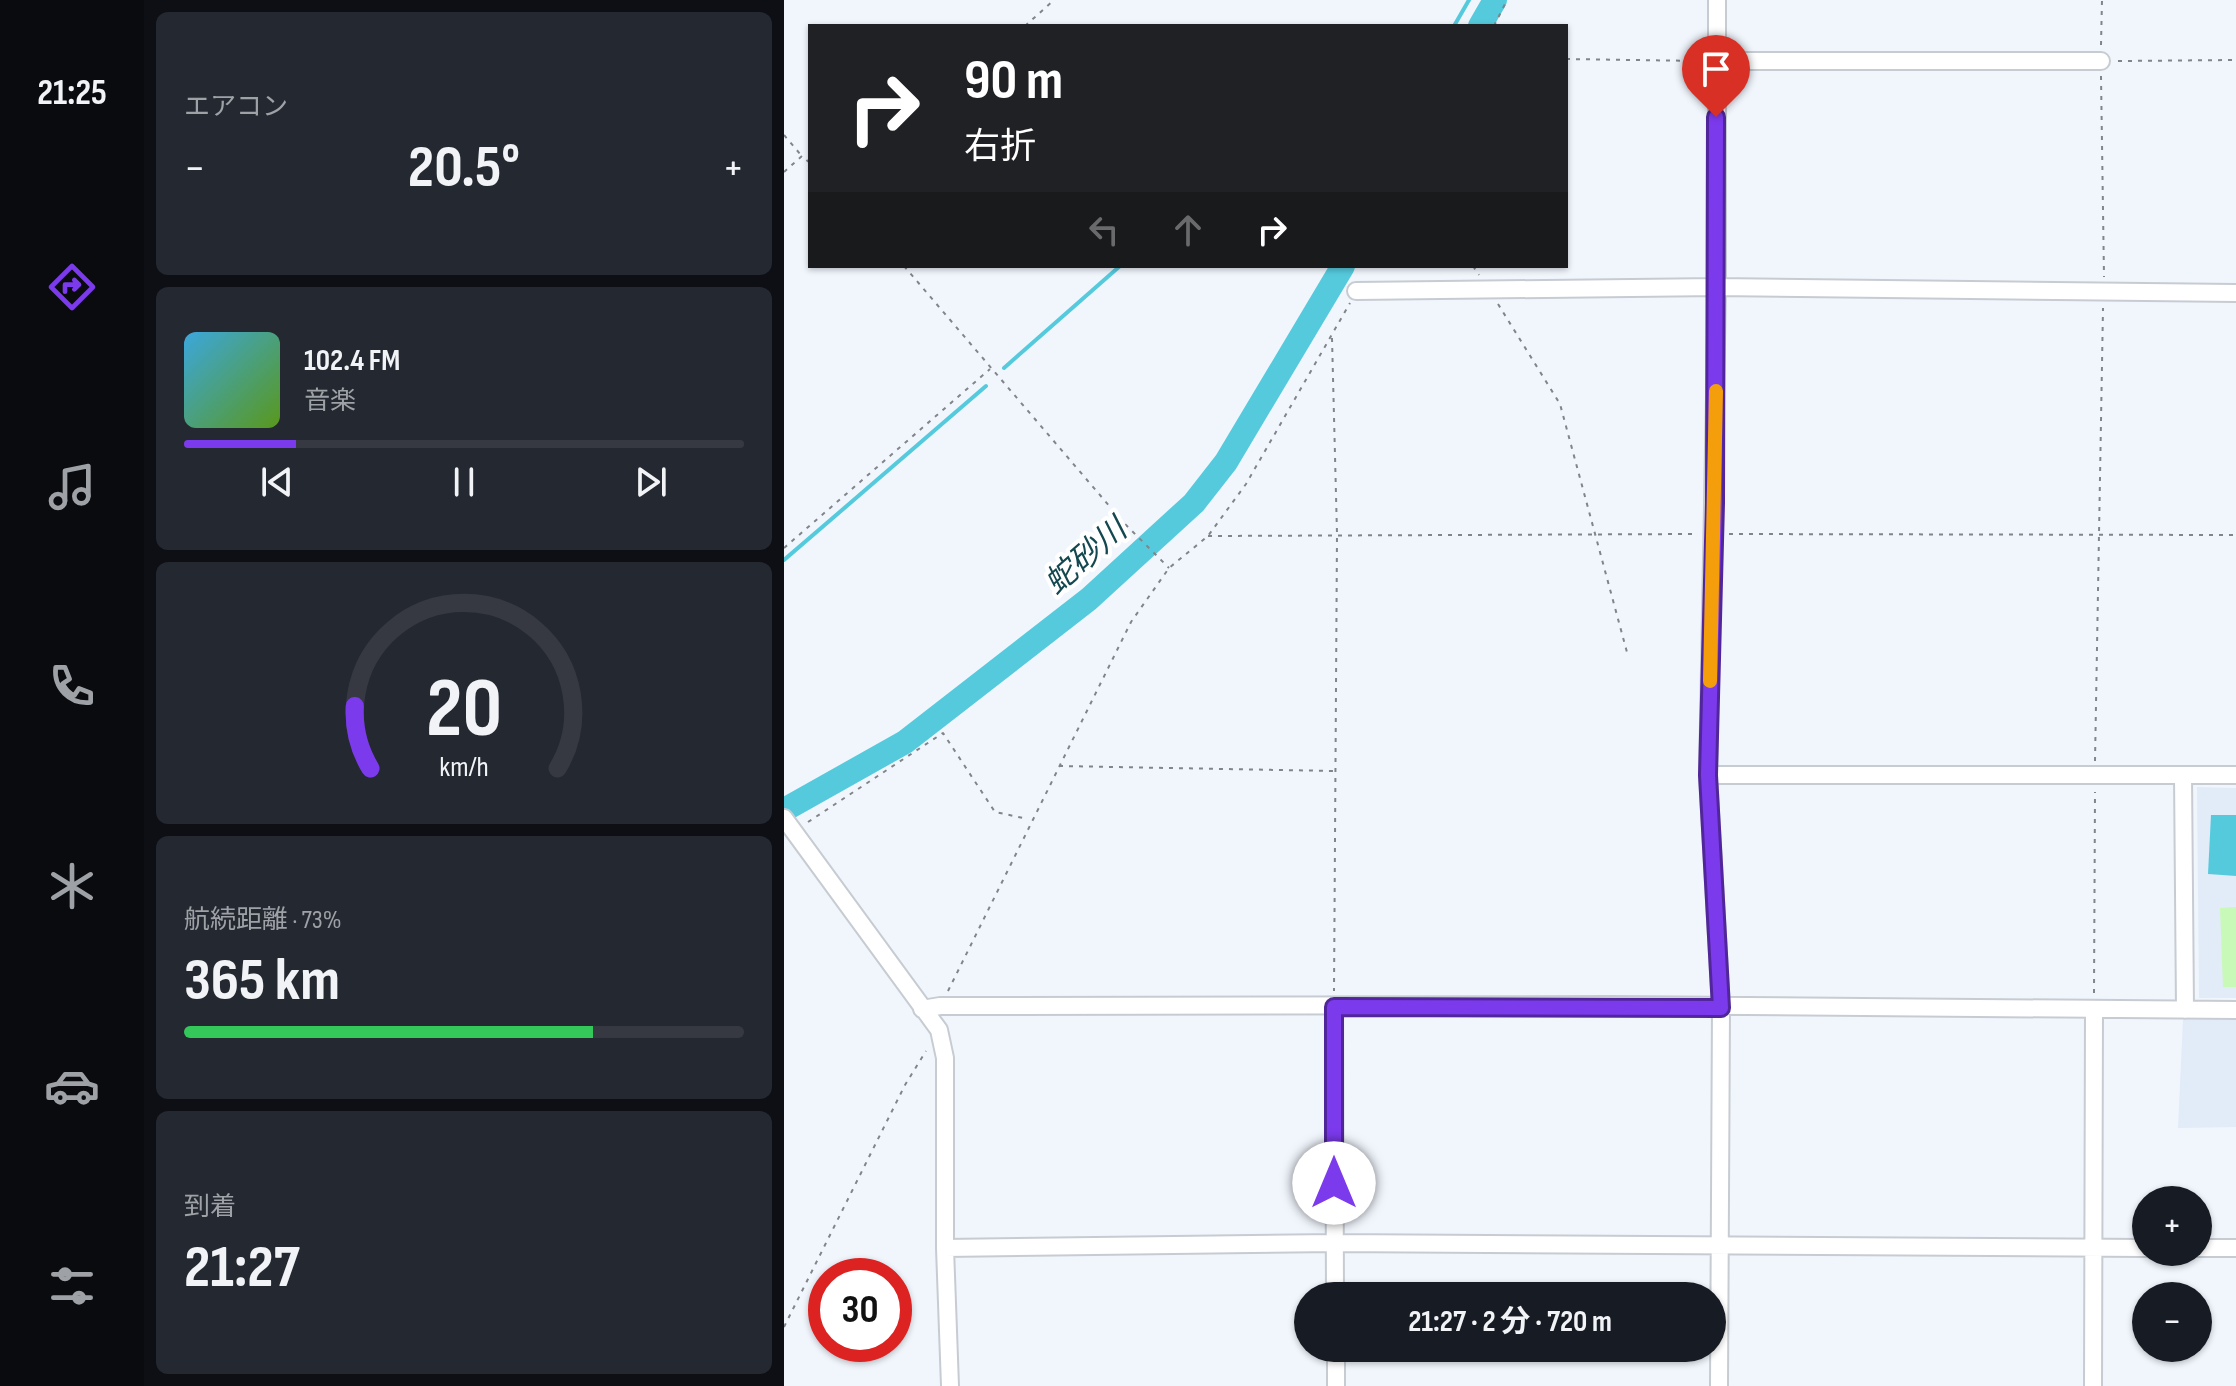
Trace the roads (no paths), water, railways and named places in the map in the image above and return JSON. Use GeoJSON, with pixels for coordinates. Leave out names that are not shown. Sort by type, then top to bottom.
{"type":"FeatureCollection","features":[{"type":"Feature","properties":{"kind":"street"},"geometry":{"type":"LineString","coordinates":[[1717,0],[1717,287],[1708,775],[1721,1008],[1719,1386]]}},
{"type":"Feature","properties":{"kind":"street"},"geometry":{"type":"LineString","coordinates":[[1716,61],[2101,61]]}},
{"type":"Feature","properties":{"kind":"street"},"geometry":{"type":"LineString","coordinates":[[1356,291],[1717,287],[2236,293]]}},
{"type":"Feature","properties":{"kind":"street"},"geometry":{"type":"LineString","coordinates":[[1708,775],[2236,775]]}},
{"type":"Feature","properties":{"kind":"street"},"geometry":{"type":"LineString","coordinates":[[2183,775],[2185,1010]]}},
{"type":"Feature","properties":{"kind":"street"},"geometry":{"type":"LineString","coordinates":[[790,831],[939,1030],[945,1058],[945,1248],[950,1386]]}},
{"type":"Feature","properties":{"kind":"street"},"geometry":{"type":"LineString","coordinates":[[922,1009],[940,1006],[2236,1010]]}},
{"type":"Feature","properties":{"kind":"street"},"geometry":{"type":"LineString","coordinates":[[1334,1007],[1335,1282]]}},
{"type":"Feature","properties":{"kind":"street"},"geometry":{"type":"LineString","coordinates":[[2093,1386],[2094,1011]]}},
{"type":"Feature","properties":{"kind":"street"},"geometry":{"type":"LineString","coordinates":[[945,1248],[1334,1243],[2132,1248]]}},
{"type":"Feature","properties":{"kind":"street"},"geometry":{"type":"LineString","coordinates":[[2212,1248],[2236,1248]]}},
{"type":"Feature","properties":{"kind":"street"},"geometry":{"type":"LineString","coordinates":[[1336,1362],[1336,1386]]}},
{"type":"Feature","properties":{"kind":"water"},"geometry":{"type":"Polygon","coordinates":[[[2211,815],[2236,815],[2236,876],[2208,874],[2211,815]]]}},
{"type":"Feature","properties":{"kind":"waterway"},"geometry":{"type":"LineString","coordinates":[[1455,24],[1469,0]]}},
{"type":"Feature","properties":{"kind":"waterway","name":"蛇砂川"},"geometry":{"type":"LineString","coordinates":[[1481,24],[1495,0]]}},
{"type":"Feature","properties":{"kind":"waterway"},"geometry":{"type":"LineString","coordinates":[[1004,368],[1118,268]]}},
{"type":"Feature","properties":{"kind":"waterway","name":"蛇砂川"},"geometry":{"type":"LineString","coordinates":[[784,810],[905,742],[1089,599],[1194,503],[1226,462],[1342,268]]}},
{"type":"Feature","properties":{"kind":"waterway"},"geometry":{"type":"LineString","coordinates":[[784,560],[986,386]]}}]}
